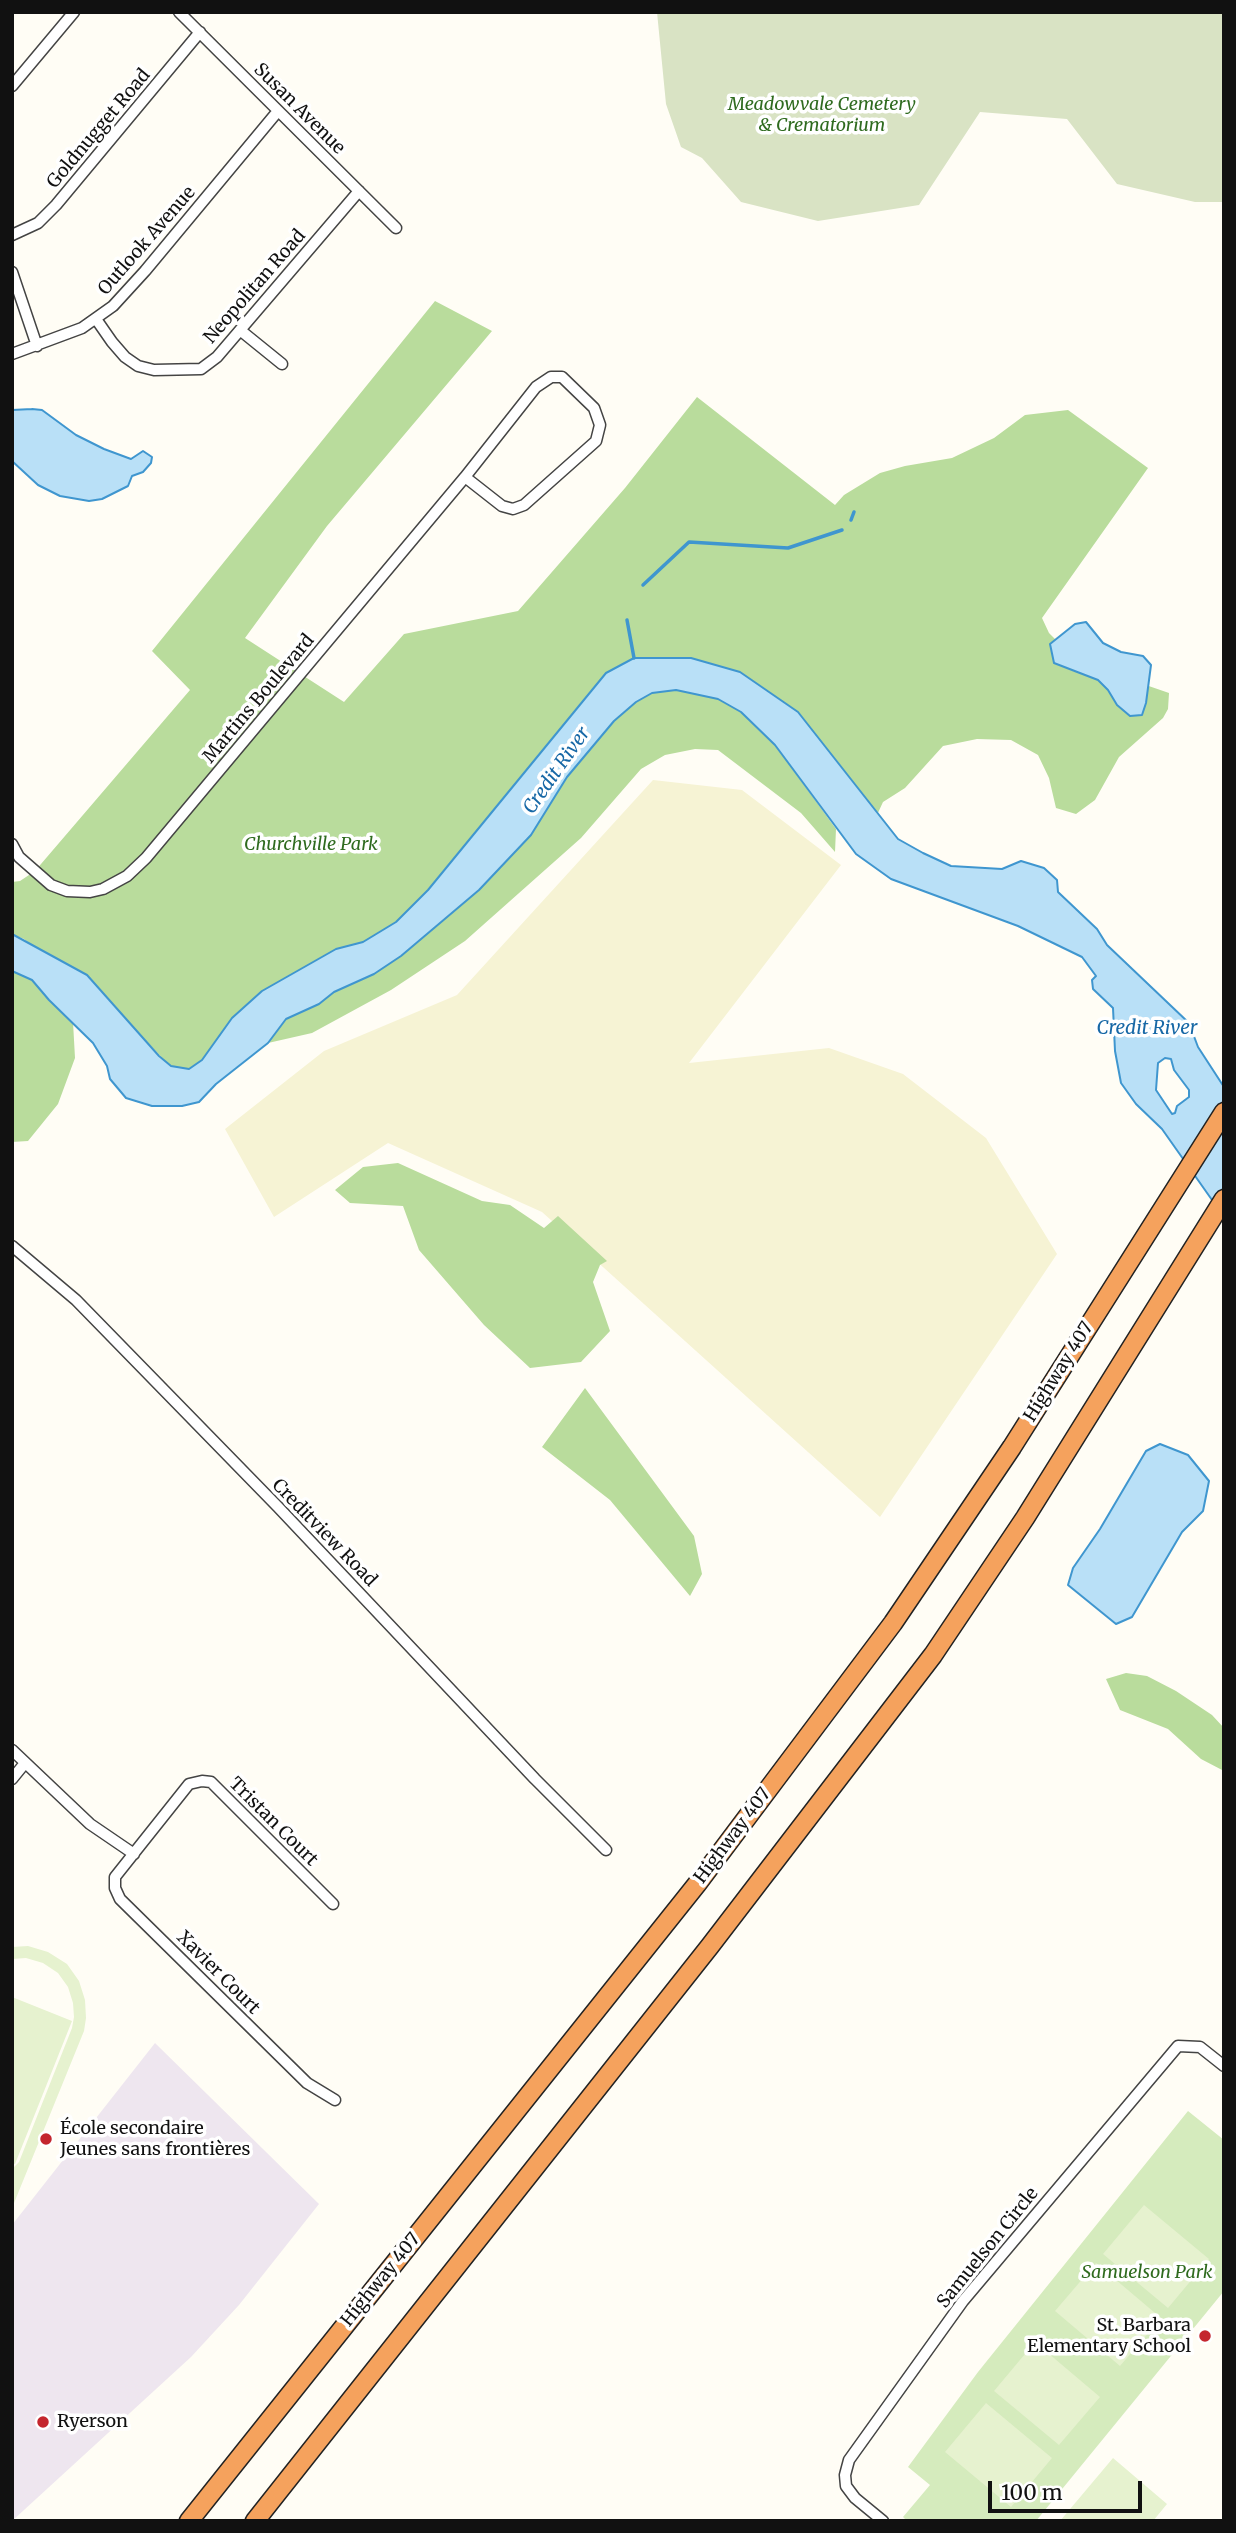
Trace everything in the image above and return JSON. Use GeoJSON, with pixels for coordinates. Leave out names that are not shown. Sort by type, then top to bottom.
{"type":"FeatureCollection","features":[{"type":"Feature","properties":{"kind":"highway","name":"Highway 407"},"geometry":{"type":"LineString","coordinates":[[189,2521],[698,1884],[893,1623],[1012,1447],[1224,1112]]}},
{"type":"Feature","properties":{"kind":"highway"},"geometry":{"type":"LineString","coordinates":[[255,2521],[718,1935],[933,1655],[1025,1518],[1224,1199]]}},
{"type":"Feature","properties":{"kind":"street"},"geometry":{"type":"LineString","coordinates":[[12,86],[74,12]]}},
{"type":"Feature","properties":{"kind":"street","name":"Susan Avenue"},"geometry":{"type":"LineString","coordinates":[[179,12],[396,228]]}},
{"type":"Feature","properties":{"kind":"street","name":"Goldnugget Road"},"geometry":{"type":"LineString","coordinates":[[12,235],[38,223],[56,205],[200,32]]}},
{"type":"Feature","properties":{"kind":"street","name":"Outlook Avenue"},"geometry":{"type":"LineString","coordinates":[[12,354],[82,328],[113,306],[278,111]]}},
{"type":"Feature","properties":{"kind":"street","name":"Neopolitan Road"},"geometry":{"type":"LineString","coordinates":[[96,318],[125,357],[138,366],[154,370],[201,369],[217,357],[359,191]]}},
{"type":"Feature","properties":{"kind":"street"},"geometry":{"type":"LineString","coordinates":[[12,272],[37,346]]}},
{"type":"Feature","properties":{"kind":"street"},"geometry":{"type":"LineString","coordinates":[[240,330],[282,364]]}},
{"type":"Feature","properties":{"kind":"street","name":"Martins Boulevard"},"geometry":{"type":"LineString","coordinates":[[12,844],[19,856],[51,885],[79,892],[103,889],[127,876],[146,858],[465,477],[530,392],[546,379],[562,377],[594,408],[600,421],[596,441],[524,505],[513,509],[502,506],[465,477]]}},
{"type":"Feature","properties":{"kind":"street","name":"Creditview Road"},"geometry":{"type":"LineString","coordinates":[[12,1245],[76,1300],[278,1507],[527,1772],[606,1850]]}},
{"type":"Feature","properties":{"kind":"street"},"geometry":{"type":"LineString","coordinates":[[12,1750],[90,1824],[134,1854]]}},
{"type":"Feature","properties":{"kind":"street"},"geometry":{"type":"LineString","coordinates":[[12,1779],[25,1763]]}},
{"type":"Feature","properties":{"kind":"street","name":"Tristan Court"},"geometry":{"type":"LineString","coordinates":[[134,1854],[189,1784],[202,1780],[211,1782],[333,1904]]}},
{"type":"Feature","properties":{"kind":"street","name":"Xavier Court"},"geometry":{"type":"LineString","coordinates":[[134,1854],[115,1877],[115,1888],[120,1899],[307,2083],[335,2100]]}},
{"type":"Feature","properties":{"kind":"street","name":"Samuelson Circle"},"geometry":{"type":"LineString","coordinates":[[883,2521],[855,2498],[846,2486],[845,2475],[849,2460],[963,2301],[1178,2046],[1200,2047],[1224,2066]]}},
{"type":"Feature","properties":{"kind":"shaded area"},"geometry":{"type":"Polygon","coordinates":[[[653,780],[742,790],[841,865],[689,1063],[829,1048],[903,1074],[986,1138],[1057,1254],[880,1517],[542,1212],[388,1143],[274,1217],[225,1129],[324,1051],[457,995],[653,780]]]}},
{"type":"Feature","properties":{"kind":"shaded area"},"geometry":{"type":"Polygon","coordinates":[[[155,2043],[319,2204],[239,2305],[191,2357],[12,2521],[12,2225],[155,2043]]]}},
{"type":"Feature","properties":{"kind":"green space","name":"Meadowvale Cemetery & Crematorium"},"geometry":{"type":"Polygon","coordinates":[[[657,12],[1224,12],[1224,202],[1195,202],[1117,184],[1067,119],[980,112],[919,205],[818,221],[741,202],[702,158],[681,147],[666,104],[657,12]]]}},
{"type":"Feature","properties":{"kind":"green space","name":"Churchville Park"},"geometry":{"type":"Polygon","coordinates":[[[435,301],[492,331],[327,526],[245,638],[344,702],[404,634],[518,611],[625,488],[697,397],[835,505],[844,495],[880,473],[952,458],[994,438],[1025,415],[1068,410],[1148,468],[1042,618],[1049,633],[1064,648],[1140,683],[1169,693],[1168,709],[1163,718],[1119,757],[1095,800],[1076,814],[1056,808],[1049,778],[1038,755],[1011,740],[977,739],[943,746],[905,788],[883,802],[877,815],[798,712],[780,700],[634,658],[606,673],[428,890],[396,922],[363,942],[336,949],[262,991],[202,1060],[189,1069],[171,1067],[128,1022],[24,939],[12,934],[12,882],[20,881],[35,871],[190,690],[152,651],[435,301]]]}},
{"type":"Feature","properties":{"kind":"green space"},"geometry":{"type":"Polygon","coordinates":[[[676,690],[718,699],[741,712],[775,745],[836,829],[835,852],[801,813],[718,750],[695,749],[665,755],[641,769],[581,838],[465,941],[391,990],[312,1033],[268,1043],[286,1019],[319,1004],[334,992],[374,974],[401,956],[479,890],[531,835],[567,777],[614,721],[636,702],[652,693],[676,690]]]}},
{"type":"Feature","properties":{"kind":"green space"},"geometry":{"type":"Polygon","coordinates":[[[12,971],[32,980],[73,1022],[75,1058],[58,1104],[28,1141],[12,1142],[12,971]]]}},
{"type":"Feature","properties":{"kind":"green space"},"geometry":{"type":"Polygon","coordinates":[[[398,1163],[482,1201],[510,1205],[544,1228],[558,1216],[607,1261],[600,1265],[593,1282],[610,1331],[581,1362],[530,1368],[484,1325],[419,1250],[403,1206],[350,1203],[335,1190],[363,1167],[398,1163]]]}},
{"type":"Feature","properties":{"kind":"green space"},"geometry":{"type":"Polygon","coordinates":[[[585,1388],[694,1536],[702,1574],[690,1596],[610,1500],[542,1447],[585,1388]]]}},
{"type":"Feature","properties":{"kind":"green space"},"geometry":{"type":"Polygon","coordinates":[[[1126,1673],[1147,1676],[1212,1715],[1224,1728],[1224,1771],[1201,1759],[1168,1729],[1120,1710],[1106,1679],[1126,1673]]]}},
{"type":"Feature","properties":{"kind":"green space"},"geometry":{"type":"Polygon","coordinates":[[[28,1946],[48,1952],[67,1964],[79,1981],[85,2000],[86,2018],[84,2031],[12,2208],[12,2169],[19,2162],[74,2017],[68,1987],[58,1973],[43,1963],[26,1958],[12,1959],[12,1947],[28,1946]]]}},
{"type":"Feature","properties":{"kind":"green space"},"geometry":{"type":"Polygon","coordinates":[[[12,1997],[72,2021],[15,2164],[12,2163],[12,1997]]]}},
{"type":"Feature","properties":{"kind":"green space","name":"Samuelson Park"},"geometry":{"type":"Polygon","coordinates":[[[1188,2111],[1224,2140],[1224,2291],[1036,2521],[907,2521],[903,2517],[930,2485],[908,2467],[978,2372],[1188,2111]]]}},
{"type":"Feature","properties":{"kind":"green space"},"geometry":{"type":"Polygon","coordinates":[[[1144,2205],[1209,2259],[1168,2308],[1103,2254],[1144,2205]]]}},
{"type":"Feature","properties":{"kind":"green space"},"geometry":{"type":"Polygon","coordinates":[[[1096,2263],[1161,2318],[1120,2366],[1055,2311],[1096,2263]]]}},
{"type":"Feature","properties":{"kind":"green space"},"geometry":{"type":"Polygon","coordinates":[[[1035,2342],[1100,2397],[1059,2445],[994,2391],[1035,2342]]]}},
{"type":"Feature","properties":{"kind":"green space"},"geometry":{"type":"Polygon","coordinates":[[[986,2403],[1052,2458],[1011,2507],[945,2452],[986,2403]]]}},
{"type":"Feature","properties":{"kind":"green space"},"geometry":{"type":"Polygon","coordinates":[[[1113,2458],[1167,2504],[1153,2521],[1060,2521],[1113,2458]]]}},
{"type":"Feature","properties":{"kind":"water"},"geometry":{"type":"Polygon","coordinates":[[[12,410],[42,410],[76,435],[104,449],[131,459],[143,451],[152,457],[151,463],[143,472],[132,476],[128,486],[102,499],[89,501],[60,496],[38,485],[12,461],[12,410]]]}},
{"type":"Feature","properties":{"kind":"water"},"geometry":{"type":"Polygon","coordinates":[[[1086,622],[1103,643],[1121,652],[1143,656],[1151,665],[1142,715],[1130,716],[1117,705],[1098,680],[1054,663],[1050,644],[1075,624],[1086,622]]]}},
{"type":"Feature","properties":{"kind":"water","name":"Credit River"},"geometry":{"type":"Polygon","coordinates":[[[634,658],[691,658],[740,672],[798,712],[898,839],[951,866],[1002,869],[1021,861],[1044,868],[1057,880],[1058,892],[1097,929],[1107,945],[1189,1023],[1198,1047],[1224,1087],[1224,1217],[1162,1129],[1136,1104],[1121,1083],[1115,1051],[1113,1008],[1093,989],[1092,980],[1096,976],[1082,957],[1018,926],[891,879],[856,854],[775,745],[741,712],[718,699],[676,690],[652,693],[636,702],[614,721],[567,777],[531,835],[479,890],[401,956],[374,974],[334,992],[319,1004],[286,1019],[268,1043],[216,1084],[199,1102],[182,1106],[152,1106],[126,1098],[110,1079],[107,1066],[93,1043],[32,980],[12,971],[12,934],[87,975],[159,1056],[171,1066],[189,1069],[202,1060],[232,1018],[262,991],[336,949],[363,942],[396,922],[428,890],[606,673],[634,658]],[[1165,1058],[1158,1063],[1156,1090],[1172,1114],[1177,1106],[1189,1097],[1189,1090],[1174,1070],[1171,1059],[1165,1058]]]}},
{"type":"Feature","properties":{"kind":"water"},"geometry":{"type":"Polygon","coordinates":[[[1160,1444],[1188,1455],[1209,1481],[1203,1511],[1182,1532],[1132,1617],[1116,1624],[1068,1585],[1073,1568],[1100,1529],[1146,1451],[1160,1444]]]}},
{"type":"Feature","properties":{"kind":"waterway"},"geometry":{"type":"LineString","coordinates":[[851,520],[854,512]]}},
{"type":"Feature","properties":{"kind":"waterway"},"geometry":{"type":"LineString","coordinates":[[643,585],[689,542],[788,548],[842,530]]}},
{"type":"Feature","properties":{"kind":"waterway"},"geometry":{"type":"LineString","coordinates":[[627,620],[634,658]]}},
{"type":"Feature","properties":{"kind":"place","name":"École secondaire Jeunes sans frontières"},"geometry":{"type":"Point","coordinates":[46,2139]}},
{"type":"Feature","properties":{"kind":"place","name":"St. Barbara Elementary School"},"geometry":{"type":"Point","coordinates":[1205,2336]}},
{"type":"Feature","properties":{"kind":"place","name":"Ryerson"},"geometry":{"type":"Point","coordinates":[43,2422]}}]}
